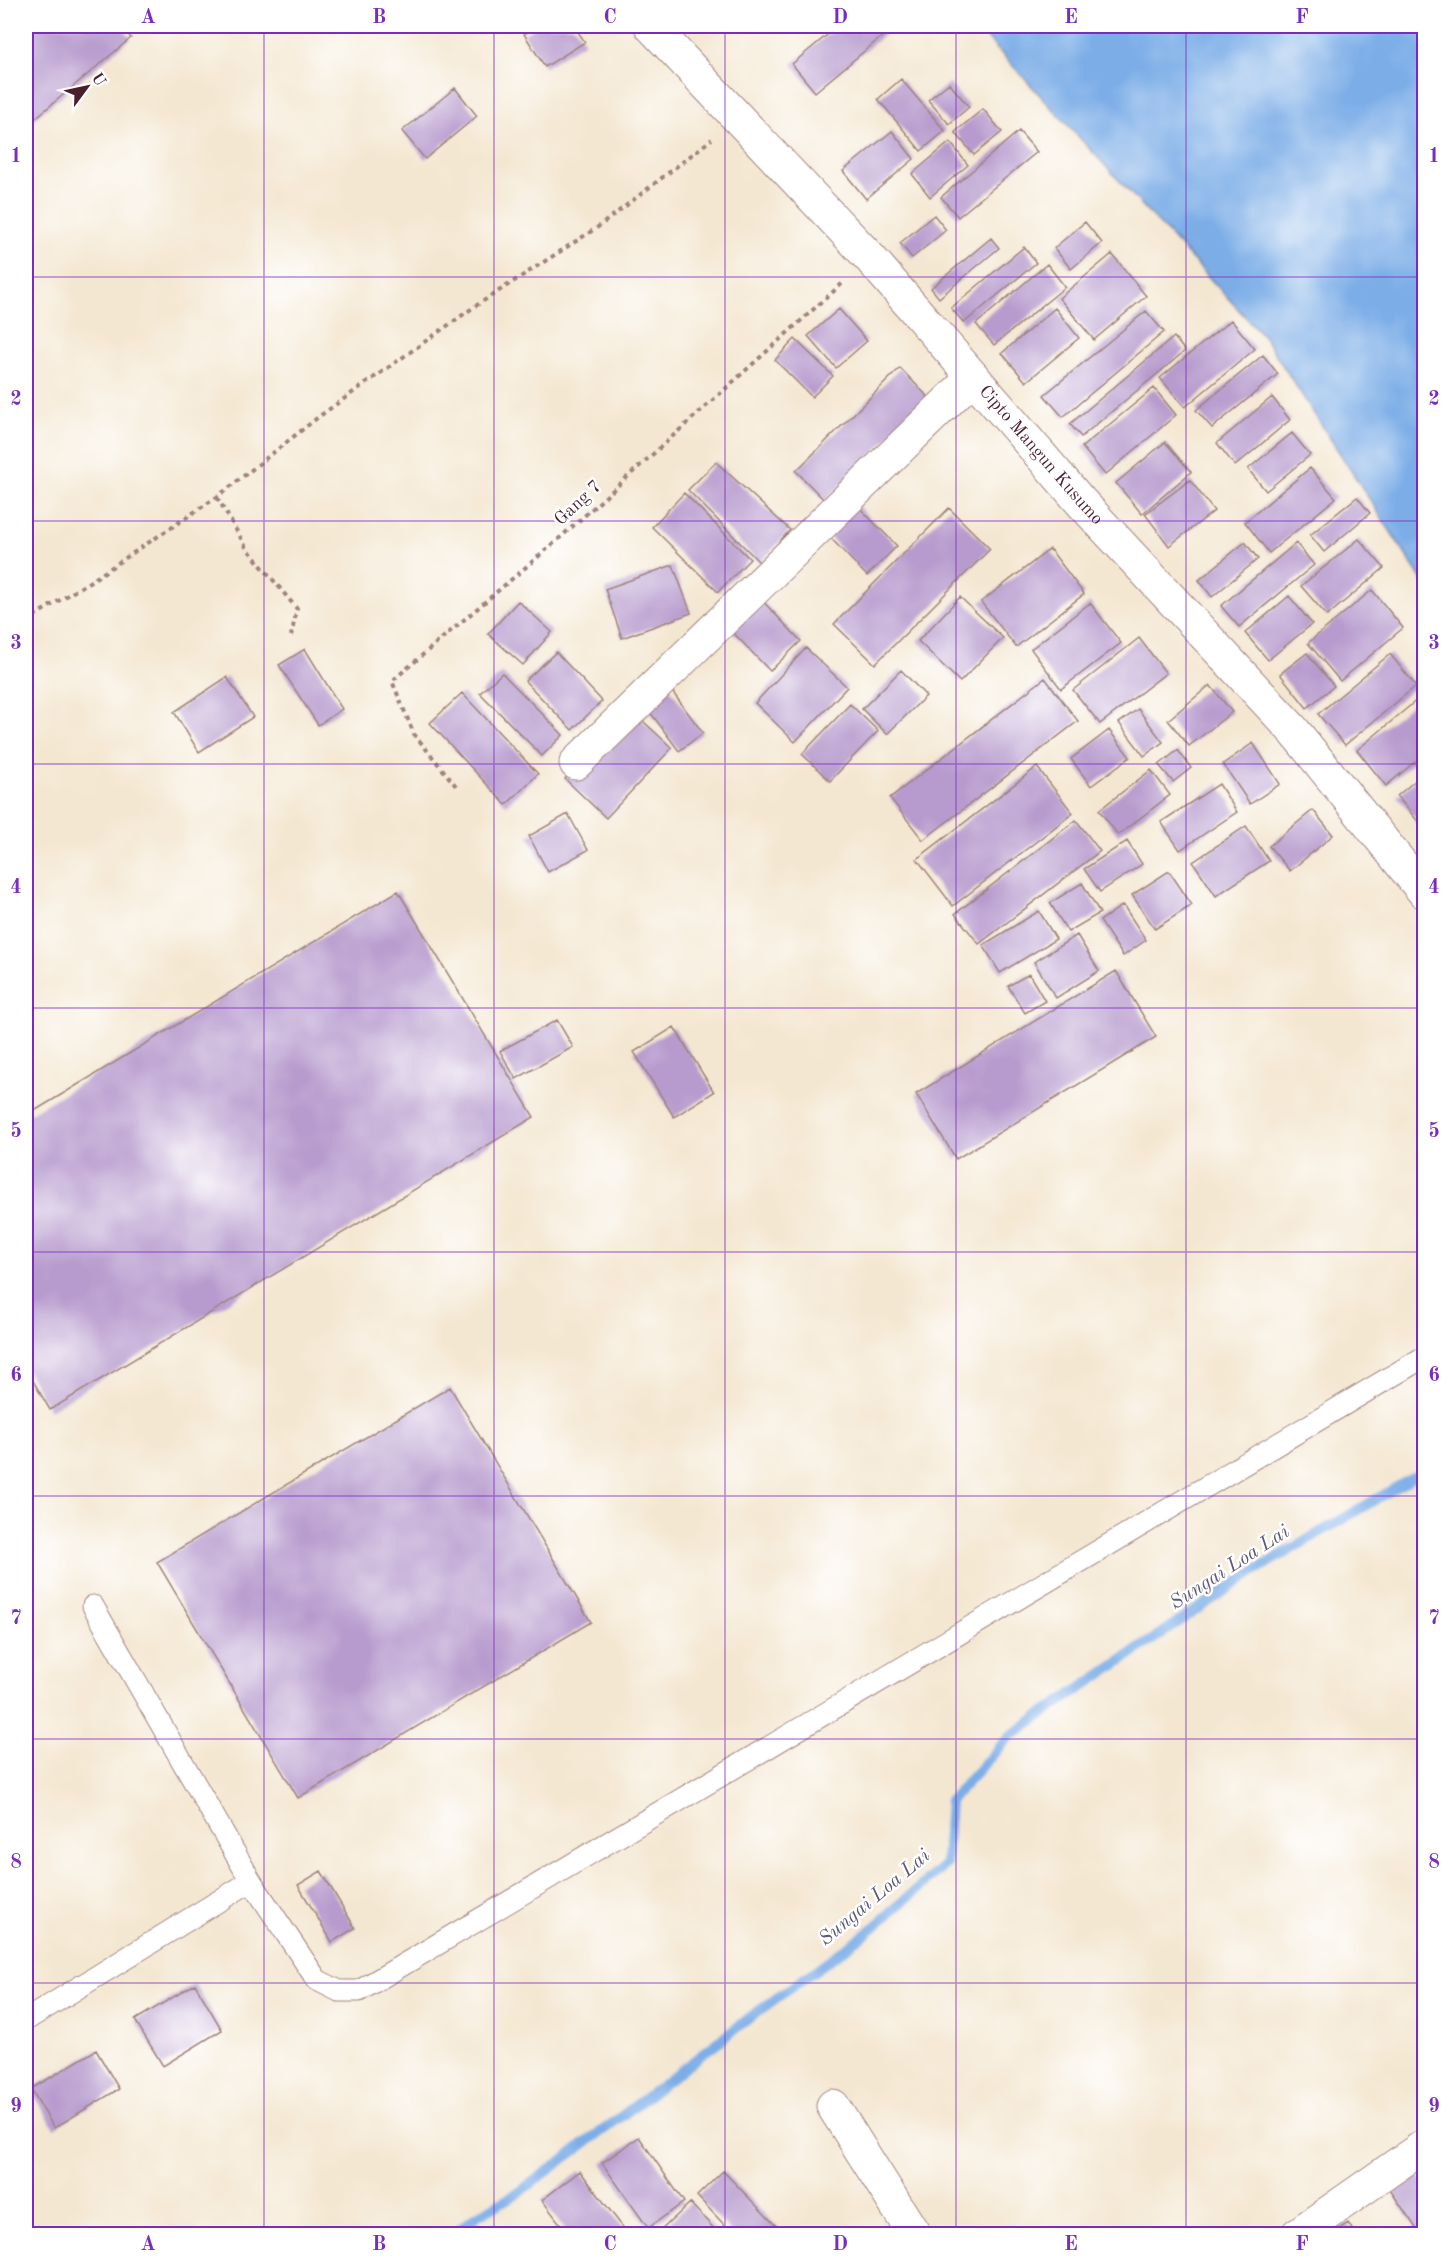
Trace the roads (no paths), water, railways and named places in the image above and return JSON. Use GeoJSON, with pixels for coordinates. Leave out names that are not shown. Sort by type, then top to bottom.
{"type":"FeatureCollection","features":[{"type":"Feature","properties":{"kind":"main road","name":"Cipto Mangun Kusumo"},"geometry":{"type":"LineString","coordinates":[[651,26],[871,259],[1081,502],[1294,731],[1425,892]]}},
{"type":"Feature","properties":{"kind":"main road"},"geometry":{"type":"LineString","coordinates":[[576,763],[973,377]]}},
{"type":"Feature","properties":{"kind":"main road"},"geometry":{"type":"LineString","coordinates":[[833,2106],[914,2235]]}},
{"type":"Feature","properties":{"kind":"main road"},"geometry":{"type":"LineString","coordinates":[[1298,2235],[1425,2146]]}},
{"type":"Feature","properties":{"kind":"lane"},"geometry":{"type":"LineString","coordinates":[[93,1606],[251,1881],[317,1980],[339,1991],[359,1991],[1425,1358]]}},
{"type":"Feature","properties":{"kind":"lane"},"geometry":{"type":"LineString","coordinates":[[26,2020],[251,1881]]}},
{"type":"Feature","properties":{"kind":"water"},"geometry":{"type":"Polygon","coordinates":[[[976,26],[1424,26],[1424,583],[1265,338],[976,26]]]}},
{"type":"Feature","properties":{"kind":"waterway","name":"Sungai Loa Lai"},"geometry":{"type":"LineString","coordinates":[[454,2234],[475,2217],[518,2193],[753,2015],[867,1933],[946,1864],[950,1801],[1010,1736],[1251,1573],[1424,1471]]}}]}
